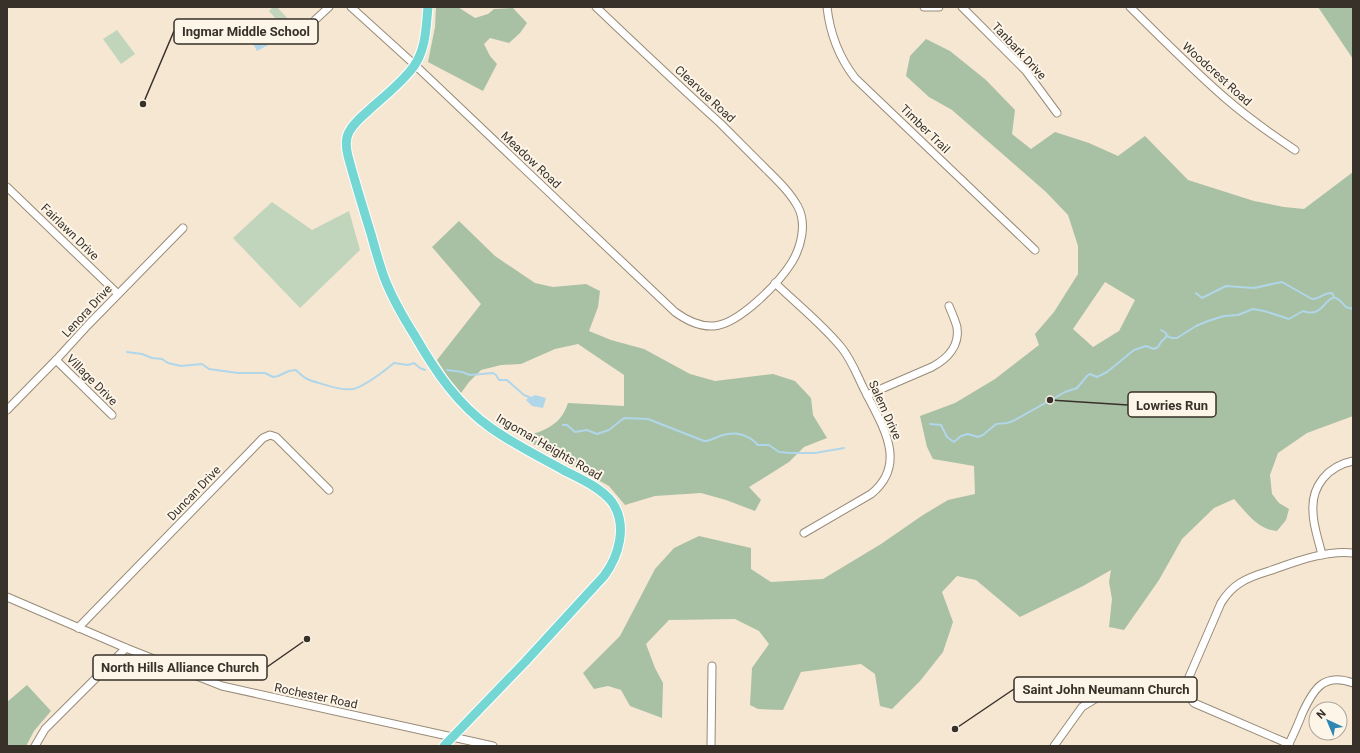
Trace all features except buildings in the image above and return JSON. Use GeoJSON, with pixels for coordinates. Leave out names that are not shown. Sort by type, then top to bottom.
{"type":"FeatureCollection","features":[{"type":"Feature","properties":{"kind":"main road","name":"Ingomar Heights Road"},"geometry":{"type":"LineString","coordinates":[[428,7],[424,39],[415,65],[360,118],[349,132],[347,139],[346,146],[351,166],[383,275],[389,289],[426,356],[457,398],[499,434],[601,491],[612,502],[618,515],[620,529],[618,551],[604,576],[444,746]]}},
{"type":"Feature","properties":{"kind":"street"},"geometry":{"type":"LineString","coordinates":[[315,20],[329,7]]}},
{"type":"Feature","properties":{"kind":"street","name":"Meadow Road"},"geometry":{"type":"LineString","coordinates":[[351,7],[415,65],[675,312],[699,325]]}},
{"type":"Feature","properties":{"kind":"street","name":"Clearvue Road"},"geometry":{"type":"LineString","coordinates":[[596,7],[739,141],[784,188],[799,209],[803,223],[801,238],[793,261],[775,283],[753,306],[731,321],[715,326],[699,325]]}},
{"type":"Feature","properties":{"kind":"street","name":"Timber Trail"},"geometry":{"type":"LineString","coordinates":[[827,7],[834,42],[855,78],[1035,250]]}},
{"type":"Feature","properties":{"kind":"street"},"geometry":{"type":"LineString","coordinates":[[924,7],[939,7]]}},
{"type":"Feature","properties":{"kind":"street","name":"Tanbark Drive"},"geometry":{"type":"LineString","coordinates":[[962,7],[1026,71],[1057,113]]}},
{"type":"Feature","properties":{"kind":"street","name":"Woodcrest Road"},"geometry":{"type":"LineString","coordinates":[[1130,7],[1225,98],[1261,127],[1295,150]]}},
{"type":"Feature","properties":{"kind":"street","name":"Fairlawn Drive"},"geometry":{"type":"LineString","coordinates":[[7,187],[118,294]]}},
{"type":"Feature","properties":{"kind":"street","name":"Lenora Drive"},"geometry":{"type":"LineString","coordinates":[[7,410],[183,228]]}},
{"type":"Feature","properties":{"kind":"street","name":"Salem Drive"},"geometry":{"type":"LineString","coordinates":[[775,283],[841,347],[846,354],[881,425],[890,449],[889,471],[885,480],[871,494],[804,533]]}},
{"type":"Feature","properties":{"kind":"street"},"geometry":{"type":"LineString","coordinates":[[867,395],[932,367],[948,357],[957,336],[957,327],[949,306]]}},
{"type":"Feature","properties":{"kind":"street","name":"Village Drive"},"geometry":{"type":"LineString","coordinates":[[56,360],[112,415]]}},
{"type":"Feature","properties":{"kind":"street","name":"Duncan Drive"},"geometry":{"type":"LineString","coordinates":[[78,628],[263,438],[270,435],[276,437],[329,490]]}},
{"type":"Feature","properties":{"kind":"street"},"geometry":{"type":"LineString","coordinates":[[1322,555],[1313,514],[1316,491],[1324,476],[1341,465],[1353,461]]}},
{"type":"Feature","properties":{"kind":"street"},"geometry":{"type":"LineString","coordinates":[[1353,553],[1342,552],[1322,555],[1281,567],[1248,578],[1232,589],[1221,603],[1186,684],[1187,694],[1194,704],[1289,745],[1306,704],[1317,688],[1326,682],[1335,679],[1353,683]]}},
{"type":"Feature","properties":{"kind":"street","name":"Rochester Road"},"geometry":{"type":"LineString","coordinates":[[7,597],[199,678],[232,689],[493,746]]}},
{"type":"Feature","properties":{"kind":"street"},"geometry":{"type":"LineString","coordinates":[[35,746],[45,729],[126,648]]}},
{"type":"Feature","properties":{"kind":"street"},"geometry":{"type":"LineString","coordinates":[[711,746],[712,666]]}},
{"type":"Feature","properties":{"kind":"street"},"geometry":{"type":"LineString","coordinates":[[1054,746],[1082,707],[1107,690]]}},
{"type":"Feature","properties":{"kind":"green space"},"geometry":{"type":"Polygon","coordinates":[[[273,7],[277,7],[288,19],[282,26],[269,11],[273,7]]]}},
{"type":"Feature","properties":{"kind":"green space"},"geometry":{"type":"Polygon","coordinates":[[[436,7],[458,7],[475,18],[488,14],[494,9],[513,8],[527,23],[520,33],[509,43],[490,38],[484,44],[490,56],[497,64],[483,91],[428,62],[435,27],[436,7]]]}},
{"type":"Feature","properties":{"kind":"green space"},"geometry":{"type":"Polygon","coordinates":[[[1318,7],[1353,7],[1353,59],[1318,7]]]}},
{"type":"Feature","properties":{"kind":"green space"},"geometry":{"type":"Polygon","coordinates":[[[117,30],[135,54],[121,64],[103,39],[117,30]]]}},
{"type":"Feature","properties":{"kind":"green space"},"geometry":{"type":"Polygon","coordinates":[[[926,39],[950,51],[986,80],[1015,110],[1012,134],[1031,149],[1055,132],[1089,143],[1118,156],[1145,136],[1188,180],[1254,201],[1304,209],[1353,172],[1353,416],[1307,433],[1278,453],[1270,475],[1272,494],[1279,503],[1289,509],[1286,520],[1277,531],[1270,530],[1258,524],[1234,499],[1214,508],[1182,539],[1159,580],[1124,630],[1109,627],[1112,599],[1109,582],[1111,570],[1083,586],[1020,617],[976,580],[957,576],[942,592],[953,622],[943,652],[920,681],[892,709],[880,706],[875,674],[861,664],[801,672],[783,710],[758,709],[750,705],[752,668],[769,644],[759,631],[735,619],[669,620],[646,644],[655,668],[663,683],[662,718],[630,706],[621,690],[608,686],[594,689],[583,673],[620,636],[655,569],[674,548],[699,536],[751,548],[751,569],[771,582],[823,579],[881,544],[948,500],[975,494],[974,466],[933,459],[927,447],[920,416],[955,403],[995,379],[1039,345],[1035,334],[1054,312],[1078,274],[1078,246],[1068,215],[1046,192],[952,110],[929,97],[906,76],[910,56],[926,39]],[[1105,282],[1073,329],[1093,347],[1119,331],[1135,300],[1105,282]]]}},
{"type":"Feature","properties":{"kind":"green space"},"geometry":{"type":"Polygon","coordinates":[[[272,202],[312,230],[349,211],[360,250],[300,308],[233,238],[272,202]]]}},
{"type":"Feature","properties":{"kind":"green space"},"geometry":{"type":"Polygon","coordinates":[[[459,221],[495,256],[535,283],[553,287],[586,284],[600,291],[598,307],[589,331],[611,340],[644,349],[690,374],[715,381],[773,374],[795,381],[811,398],[813,415],[827,438],[804,447],[789,462],[749,487],[761,500],[755,511],[726,500],[701,493],[655,496],[625,505],[609,486],[522,438],[544,430],[556,423],[565,411],[568,403],[624,406],[624,375],[578,344],[555,349],[521,364],[501,365],[481,370],[461,393],[437,360],[481,304],[432,247],[459,221]]]}},
{"type":"Feature","properties":{"kind":"green space"},"geometry":{"type":"Polygon","coordinates":[[[27,685],[51,711],[34,731],[26,746],[7,746],[7,702],[27,685]]]}},
{"type":"Feature","properties":{"kind":"water"},"geometry":{"type":"Polygon","coordinates":[[[257,25],[268,45],[257,51],[246,31],[257,25]]]}},
{"type":"Feature","properties":{"kind":"water"},"geometry":{"type":"Polygon","coordinates":[[[535,395],[546,398],[543,408],[532,406],[526,400],[535,395]]]}},
{"type":"Feature","properties":{"kind":"waterway"},"geometry":{"type":"LineString","coordinates":[[1196,293],[1202,298],[1226,286],[1254,288],[1282,282],[1312,299],[1329,293],[1332,293],[1334,297]]}},
{"type":"Feature","properties":{"kind":"waterway"},"geometry":{"type":"LineString","coordinates":[[1167,336],[1177,338],[1196,326],[1208,321],[1224,316],[1238,315],[1253,309],[1289,319],[1303,311],[1311,313],[1318,311],[1330,299],[1334,298],[1339,300],[1346,307],[1353,309]]}},
{"type":"Feature","properties":{"kind":"waterway"},"geometry":{"type":"LineString","coordinates":[[1161,330],[1166,333],[1167,336]]}},
{"type":"Feature","properties":{"kind":"waterway"},"geometry":{"type":"LineString","coordinates":[[930,424],[941,425],[947,437],[954,442],[961,436],[968,434],[978,437],[983,435],[996,424],[1013,421],[1065,392],[1077,388],[1090,374],[1097,377],[1107,372],[1134,350],[1146,346],[1154,349],[1158,347],[1167,336]]}},
{"type":"Feature","properties":{"kind":"waterway"},"geometry":{"type":"LineString","coordinates":[[127,352],[162,359],[168,363],[181,366],[202,364],[209,369],[238,373],[265,373],[273,377],[296,370],[309,380],[340,389],[353,389],[363,385],[375,378],[394,363],[408,365],[414,363],[425,370]]}},
{"type":"Feature","properties":{"kind":"waterway"},"geometry":{"type":"LineString","coordinates":[[447,370],[462,372],[470,375],[493,373],[499,380],[507,380],[524,395],[531,398]]}},
{"type":"Feature","properties":{"kind":"waterway"},"geometry":{"type":"LineString","coordinates":[[563,425],[567,425],[575,432],[587,430],[597,434],[609,430],[624,418],[648,419],[704,441],[733,433],[746,436],[758,445],[769,445],[779,452],[815,453],[844,448]]}},
{"type":"Feature","properties":{"kind":"place","name":"Ingmar Middle School"},"geometry":{"type":"Point","coordinates":[143,104]}},
{"type":"Feature","properties":{"kind":"place","name":"Lowries Run"},"geometry":{"type":"Point","coordinates":[1050,400]}},
{"type":"Feature","properties":{"kind":"place","name":"North Hills Alliance Church"},"geometry":{"type":"Point","coordinates":[307,639]}},
{"type":"Feature","properties":{"kind":"place","name":"Saint John Neumann Church"},"geometry":{"type":"Point","coordinates":[955,729]}}]}
